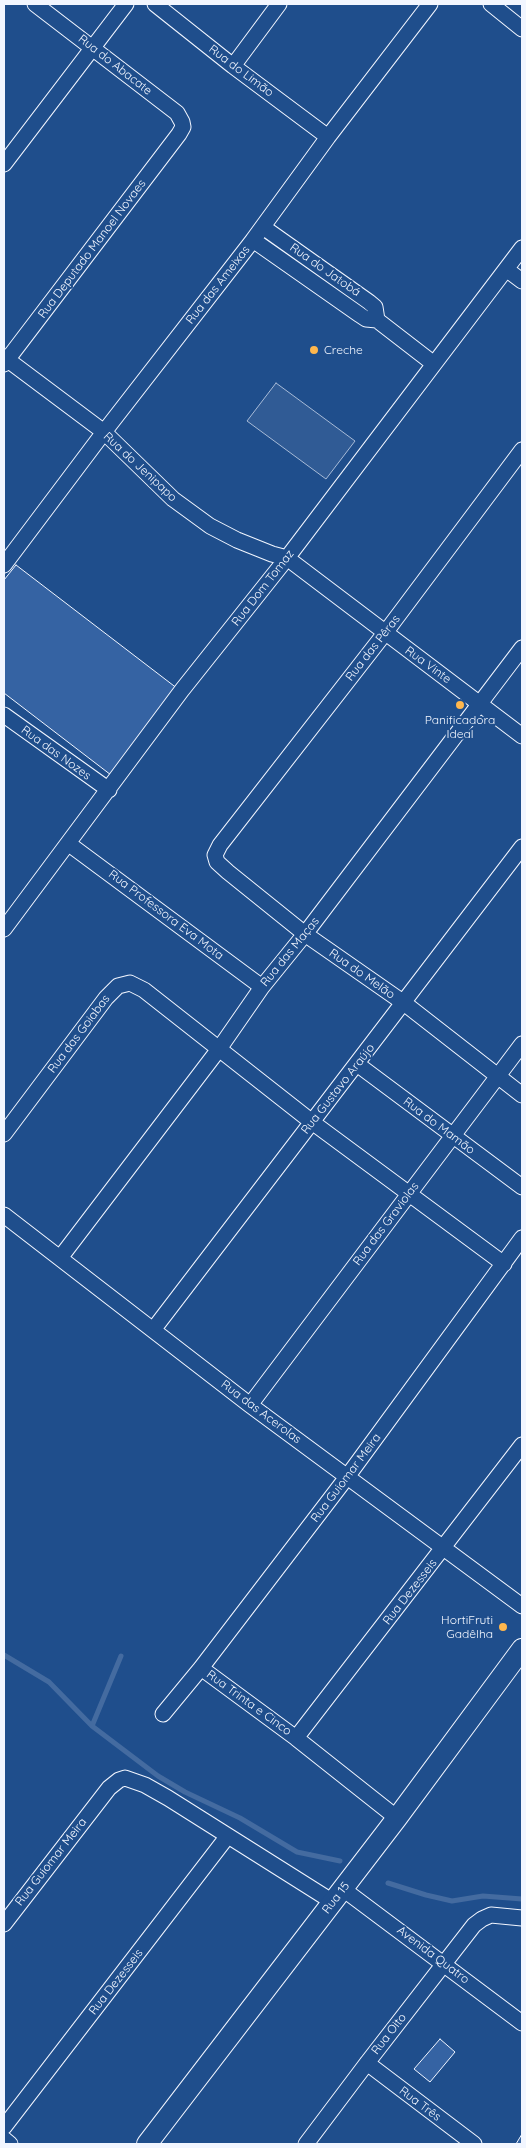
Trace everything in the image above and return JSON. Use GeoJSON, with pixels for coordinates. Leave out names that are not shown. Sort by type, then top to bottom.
{"type":"FeatureCollection","features":[{"type":"Feature","properties":{"kind":"main road","name":"Rua 15"},"geometry":{"type":"LineString","coordinates":[[148,2144],[397,1818],[522,1649]]}},
{"type":"Feature","properties":{"kind":"street","name":"Rua do Abacate"},"geometry":{"type":"LineString","coordinates":[[35,4],[177,113],[183,127],[179,134]]}},
{"type":"Feature","properties":{"kind":"street"},"geometry":{"type":"LineString","coordinates":[[4,164],[126,4]]}},
{"type":"Feature","properties":{"kind":"street","name":"Rua do Limão"},"geometry":{"type":"LineString","coordinates":[[155,4],[233,66],[328,137]]}},
{"type":"Feature","properties":{"kind":"street"},"geometry":{"type":"LineString","coordinates":[[233,66],[279,4]]}},
{"type":"Feature","properties":{"kind":"street","name":"Rua das Ameixas"},"geometry":{"type":"LineString","coordinates":[[4,565],[104,432],[254,240],[328,137],[430,4]]}},
{"type":"Feature","properties":{"kind":"street"},"geometry":{"type":"LineString","coordinates":[[491,4],[522,29]]}},
{"type":"Feature","properties":{"kind":"street","name":"Rua Deputado Manoel Novaes"},"geometry":{"type":"LineString","coordinates":[[5,360],[179,134]]}},
{"type":"Feature","properties":{"kind":"street","name":"Rua do Jatobá"},"geometry":{"type":"LineString","coordinates":[[263,226],[369,302],[376,310],[377,320]]}},
{"type":"Feature","properties":{"kind":"street","name":"Rua do Jatobá"},"geometry":{"type":"LineString","coordinates":[[254,240],[366,319],[377,320],[434,364]]}},
{"type":"Feature","properties":{"kind":"street","name":"Rua Dom Tomaz"},"geometry":{"type":"LineString","coordinates":[[4,929],[182,690],[287,558],[522,248]]}},
{"type":"Feature","properties":{"kind":"street"},"geometry":{"type":"LineString","coordinates":[[506,269],[522,280]]}},
{"type":"Feature","properties":{"kind":"street","name":"Rua do Jenipapo"},"geometry":{"type":"LineString","coordinates":[[5,360],[104,432],[173,499],[210,526],[248,546],[287,558]]}},
{"type":"Feature","properties":{"kind":"street","name":"Rua das Pêras"},"geometry":{"type":"LineString","coordinates":[[220,845],[385,633],[522,450]]}},
{"type":"Feature","properties":{"kind":"street","name":"Rua Vinte"},"geometry":{"type":"LineString","coordinates":[[287,558],[522,736]]}},
{"type":"Feature","properties":{"kind":"street","name":"Rua das Maças"},"geometry":{"type":"LineString","coordinates":[[60,1258],[219,1048],[262,987],[305,934],[522,648]]}},
{"type":"Feature","properties":{"kind":"street","name":"Rua das Nozes"},"geometry":{"type":"LineString","coordinates":[[4,715],[109,790]]}},
{"type":"Feature","properties":{"kind":"street","name":"Rua Professora Eva Mota"},"geometry":{"type":"LineString","coordinates":[[69,844],[262,987]]}},
{"type":"Feature","properties":{"kind":"street","name":"Rua do Melão"},"geometry":{"type":"LineString","coordinates":[[220,845],[216,856],[219,864],[305,934],[404,1003],[522,1095]]}},
{"type":"Feature","properties":{"kind":"street","name":"Rua Gustavo Araújo"},"geometry":{"type":"LineString","coordinates":[[152,1330],[522,848]]}},
{"type":"Feature","properties":{"kind":"street","name":"Rua das Goiabas"},"geometry":{"type":"LineString","coordinates":[[4,1134],[113,989],[125,983],[133,984],[144,990],[312,1122],[504,1264]]}},
{"type":"Feature","properties":{"kind":"street","name":"Rua das Graviolas"},"geometry":{"type":"LineString","coordinates":[[250,1404],[522,1044]]}},
{"type":"Feature","properties":{"kind":"street","name":"Rua do Mamão"},"geometry":{"type":"LineString","coordinates":[[357,1064],[522,1187]]}},
{"type":"Feature","properties":{"kind":"street","name":"Rua das Acerolas"},"geometry":{"type":"LineString","coordinates":[[4,1215],[250,1404],[522,1606]]}},
{"type":"Feature","properties":{"kind":"street","name":"Rua Guiomar Meira"},"geometry":{"type":"LineString","coordinates":[[163,1714],[201,1668],[347,1477],[522,1238]]}},
{"type":"Feature","properties":{"kind":"street","name":"Rua Dezesseis"},"geometry":{"type":"LineString","coordinates":[[296,1738],[522,1445]]}},
{"type":"Feature","properties":{"kind":"street","name":"Rua Trinta e Cinco"},"geometry":{"type":"LineString","coordinates":[[201,1668],[296,1738],[397,1818]]}},
{"type":"Feature","properties":{"kind":"street","name":"Rua Guiomar Meira"},"geometry":{"type":"LineString","coordinates":[[4,1924],[114,1782],[125,1778],[133,1780],[168,1798],[227,1837]]}},
{"type":"Feature","properties":{"kind":"street","name":"Rua Dezesseis"},"geometry":{"type":"LineString","coordinates":[[4,2128],[227,1837]]}},
{"type":"Feature","properties":{"kind":"street","name":"Avenida Quatro"},"geometry":{"type":"LineString","coordinates":[[227,1837],[338,1896],[444,1963],[522,2023]]}},
{"type":"Feature","properties":{"kind":"street","name":"Rua Oito"},"geometry":{"type":"LineString","coordinates":[[306,2144],[474,1926],[482,1918],[491,1915],[522,1918]]}},
{"type":"Feature","properties":{"kind":"street","name":"Rua Três"},"geometry":{"type":"LineString","coordinates":[[367,2063],[474,2144]]}},
{"type":"Feature","properties":{"kind":"street"},"geometry":{"type":"LineString","coordinates":[[4,2139],[10,2144]]}},
{"type":"Feature","properties":{"kind":"shaded area"},"geometry":{"type":"Polygon","coordinates":[[[276,383],[355,441],[326,479],[247,421],[276,383]]]}},
{"type":"Feature","properties":{"kind":"building"},"geometry":{"type":"Polygon","coordinates":[[[16,565],[178,689],[111,775],[4,693],[4,580],[16,565]]]}},
{"type":"Feature","properties":{"kind":"building"},"geometry":{"type":"Polygon","coordinates":[[[440,2039],[455,2052],[430,2082],[414,2069],[440,2039]]]}},
{"type":"Feature","properties":{"kind":"building"},"geometry":{"type":"Polygon","coordinates":[[[522,2134],[522,2144],[516,2144],[522,2134]]]}},
{"type":"Feature","properties":{"kind":"waterway"},"geometry":{"type":"LineString","coordinates":[[4,1655],[49,1682],[92,1726],[158,1776],[185,1792],[240,1818],[297,1852],[340,1861]]}},
{"type":"Feature","properties":{"kind":"waterway"},"geometry":{"type":"LineString","coordinates":[[92,1726],[121,1656]]}},
{"type":"Feature","properties":{"kind":"waterway"},"geometry":{"type":"LineString","coordinates":[[388,1883],[452,1901],[483,1896],[522,1899]]}},
{"type":"Feature","properties":{"kind":"place","name":"Creche"},"geometry":{"type":"Point","coordinates":[314,350]}},
{"type":"Feature","properties":{"kind":"place","name":"Panificadora Ideal"},"geometry":{"type":"Point","coordinates":[460,705]}},
{"type":"Feature","properties":{"kind":"place","name":"HortiFruti Gadêlha"},"geometry":{"type":"Point","coordinates":[503,1627]}}]}
